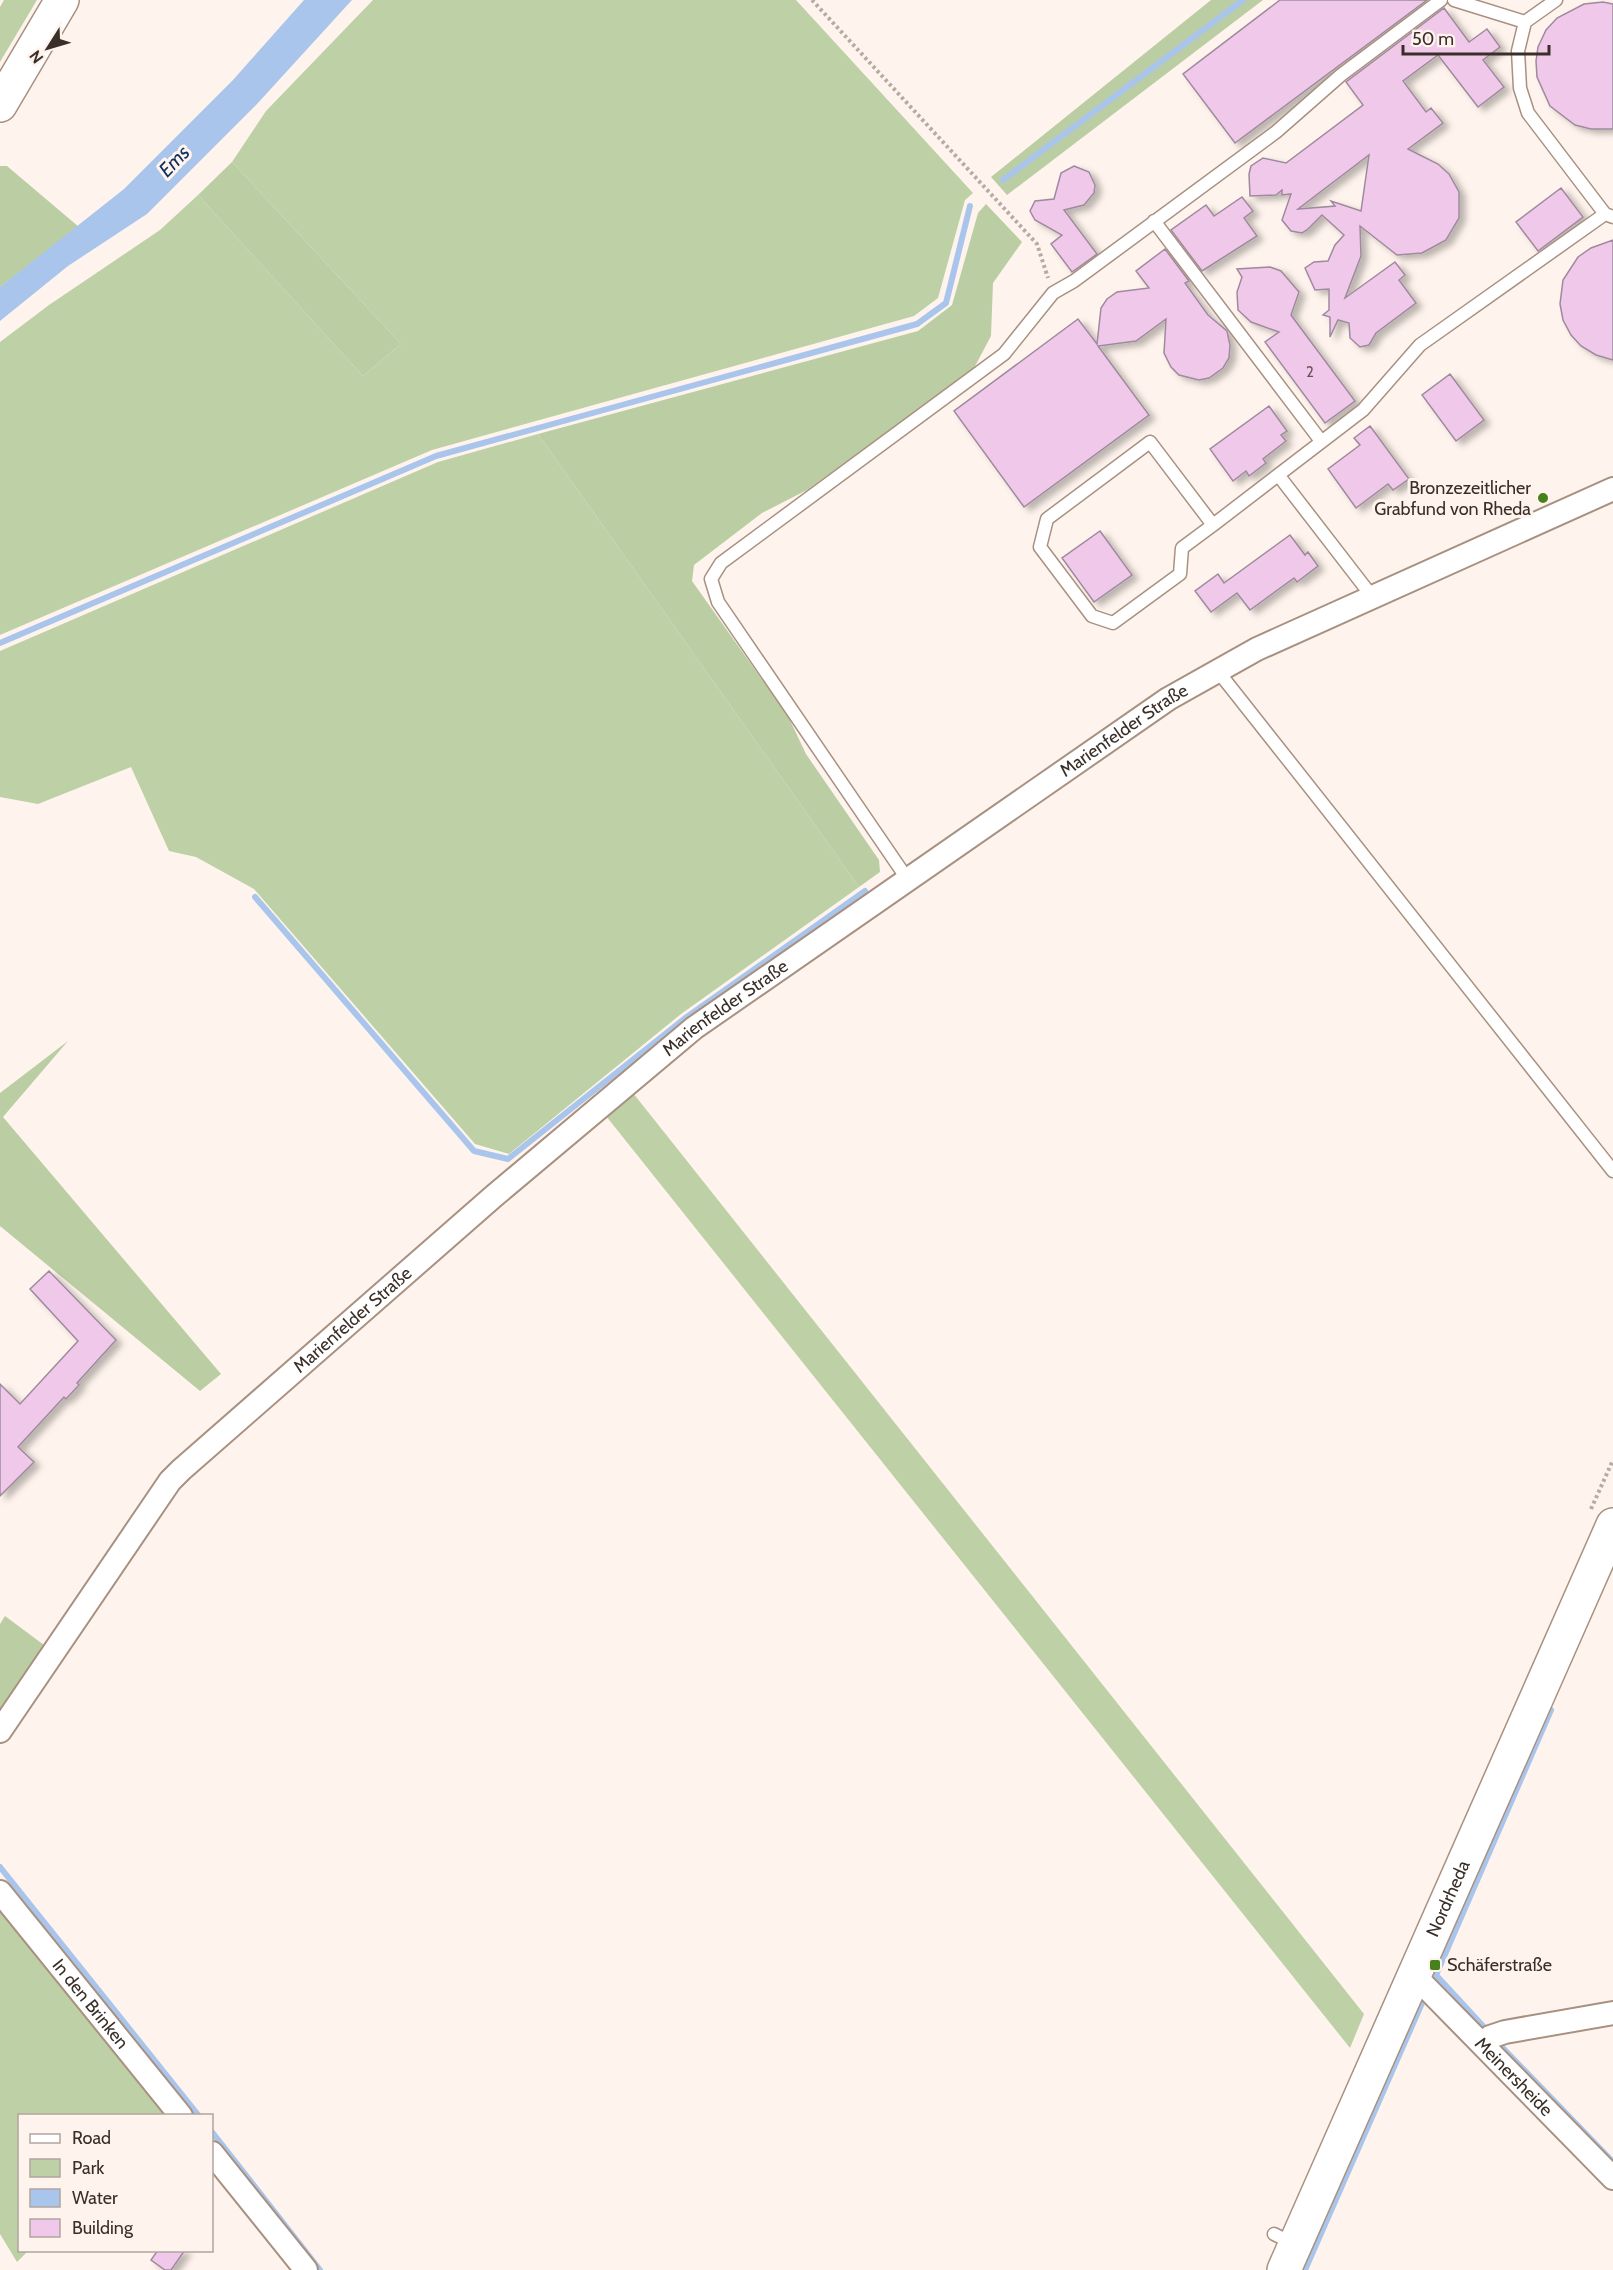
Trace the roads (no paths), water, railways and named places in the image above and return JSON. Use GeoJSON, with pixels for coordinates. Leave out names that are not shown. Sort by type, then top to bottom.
{"type":"FeatureCollection","features":[{"type":"Feature","properties":{"kind":"main road"},"geometry":{"type":"LineString","coordinates":[[0,105],[62,0]]}},
{"type":"Feature","properties":{"kind":"main road","name":"Nordrheda"},"geometry":{"type":"LineString","coordinates":[[1284,2249],[1414,1976],[1613,1525]]}},
{"type":"Feature","properties":{"kind":"street","name":"Marienfelder Straße"},"geometry":{"type":"LineString","coordinates":[[0,1731],[170,1481],[494,1196],[694,1028],[1168,699],[1217,670],[1257,649],[1613,489]]}},
{"type":"Feature","properties":{"kind":"street","name":"In den Brinken"},"geometry":{"type":"LineString","coordinates":[[0,1892],[180,2114]]}},
{"type":"Feature","properties":{"kind":"street","name":"Meinersheide"},"geometry":{"type":"LineString","coordinates":[[1414,1976],[1613,2178]]}},
{"type":"Feature","properties":{"kind":"street"},"geometry":{"type":"LineString","coordinates":[[1482,2043],[1490,2037],[1505,2032],[1613,2013]]}},
{"type":"Feature","properties":{"kind":"street"},"geometry":{"type":"LineString","coordinates":[[213,2153],[306,2270]]}},
{"type":"Feature","properties":{"kind":"lane"},"geometry":{"type":"LineString","coordinates":[[908,880],[718,602],[711,579],[721,563],[1004,354],[1053,293],[1276,132],[1341,75],[1441,0]]}},
{"type":"Feature","properties":{"kind":"lane"},"geometry":{"type":"LineString","coordinates":[[1454,0],[1526,22]]}},
{"type":"Feature","properties":{"kind":"lane"},"geometry":{"type":"LineString","coordinates":[[1213,525],[1150,442],[1047,519],[1040,547],[1092,616],[1113,623],[1180,574],[1182,548],[1213,525],[1279,476],[1363,410],[1420,345],[1609,215],[1528,113],[1520,88],[1518,51],[1526,22],[1556,0]]}},
{"type":"Feature","properties":{"kind":"lane"},"geometry":{"type":"LineString","coordinates":[[1154,221],[1321,441]]}},
{"type":"Feature","properties":{"kind":"lane"},"geometry":{"type":"LineString","coordinates":[[1279,476],[1374,598]]}},
{"type":"Feature","properties":{"kind":"lane"},"geometry":{"type":"LineString","coordinates":[[1217,670],[1613,1171]]}},
{"type":"Feature","properties":{"kind":"water","name":"Ems"},"geometry":{"type":"Polygon","coordinates":[[[304,0],[352,0],[257,104],[147,214],[68,266],[0,321],[0,287],[124,189],[233,80],[304,0]]]}},
{"type":"Feature","properties":{"kind":"waterway"},"geometry":{"type":"LineString","coordinates":[[1003,180],[1243,0]]}},
{"type":"Feature","properties":{"kind":"waterway"},"geometry":{"type":"LineString","coordinates":[[0,643],[436,456],[917,324],[946,303],[970,206]]}},
{"type":"Feature","properties":{"kind":"waterway"},"geometry":{"type":"LineString","coordinates":[[255,897],[474,1151],[508,1159],[684,1019],[865,891]]}},
{"type":"Feature","properties":{"kind":"waterway"},"geometry":{"type":"LineString","coordinates":[[1483,2026],[1436,1975],[1551,1710]]}},
{"type":"Feature","properties":{"kind":"waterway"},"geometry":{"type":"LineString","coordinates":[[0,1867],[197,2114]]}},
{"type":"Feature","properties":{"kind":"waterway"},"geometry":{"type":"LineString","coordinates":[[1305,2270],[1422,2003]]}},
{"type":"Feature","properties":{"kind":"waterway"},"geometry":{"type":"LineString","coordinates":[[1499,2044],[1613,2162]]}},
{"type":"Feature","properties":{"kind":"waterway"},"geometry":{"type":"LineString","coordinates":[[213,2133],[320,2270]]}},
{"type":"Feature","properties":{"kind":"place","name":"Bronzezeitlicher Grabfund von Rheda"},"geometry":{"type":"Point","coordinates":[1543,498]}},
{"type":"Feature","properties":{"kind":"place","name":"Schäferstraße"},"geometry":{"type":"Point","coordinates":[1435,1965]}}]}
